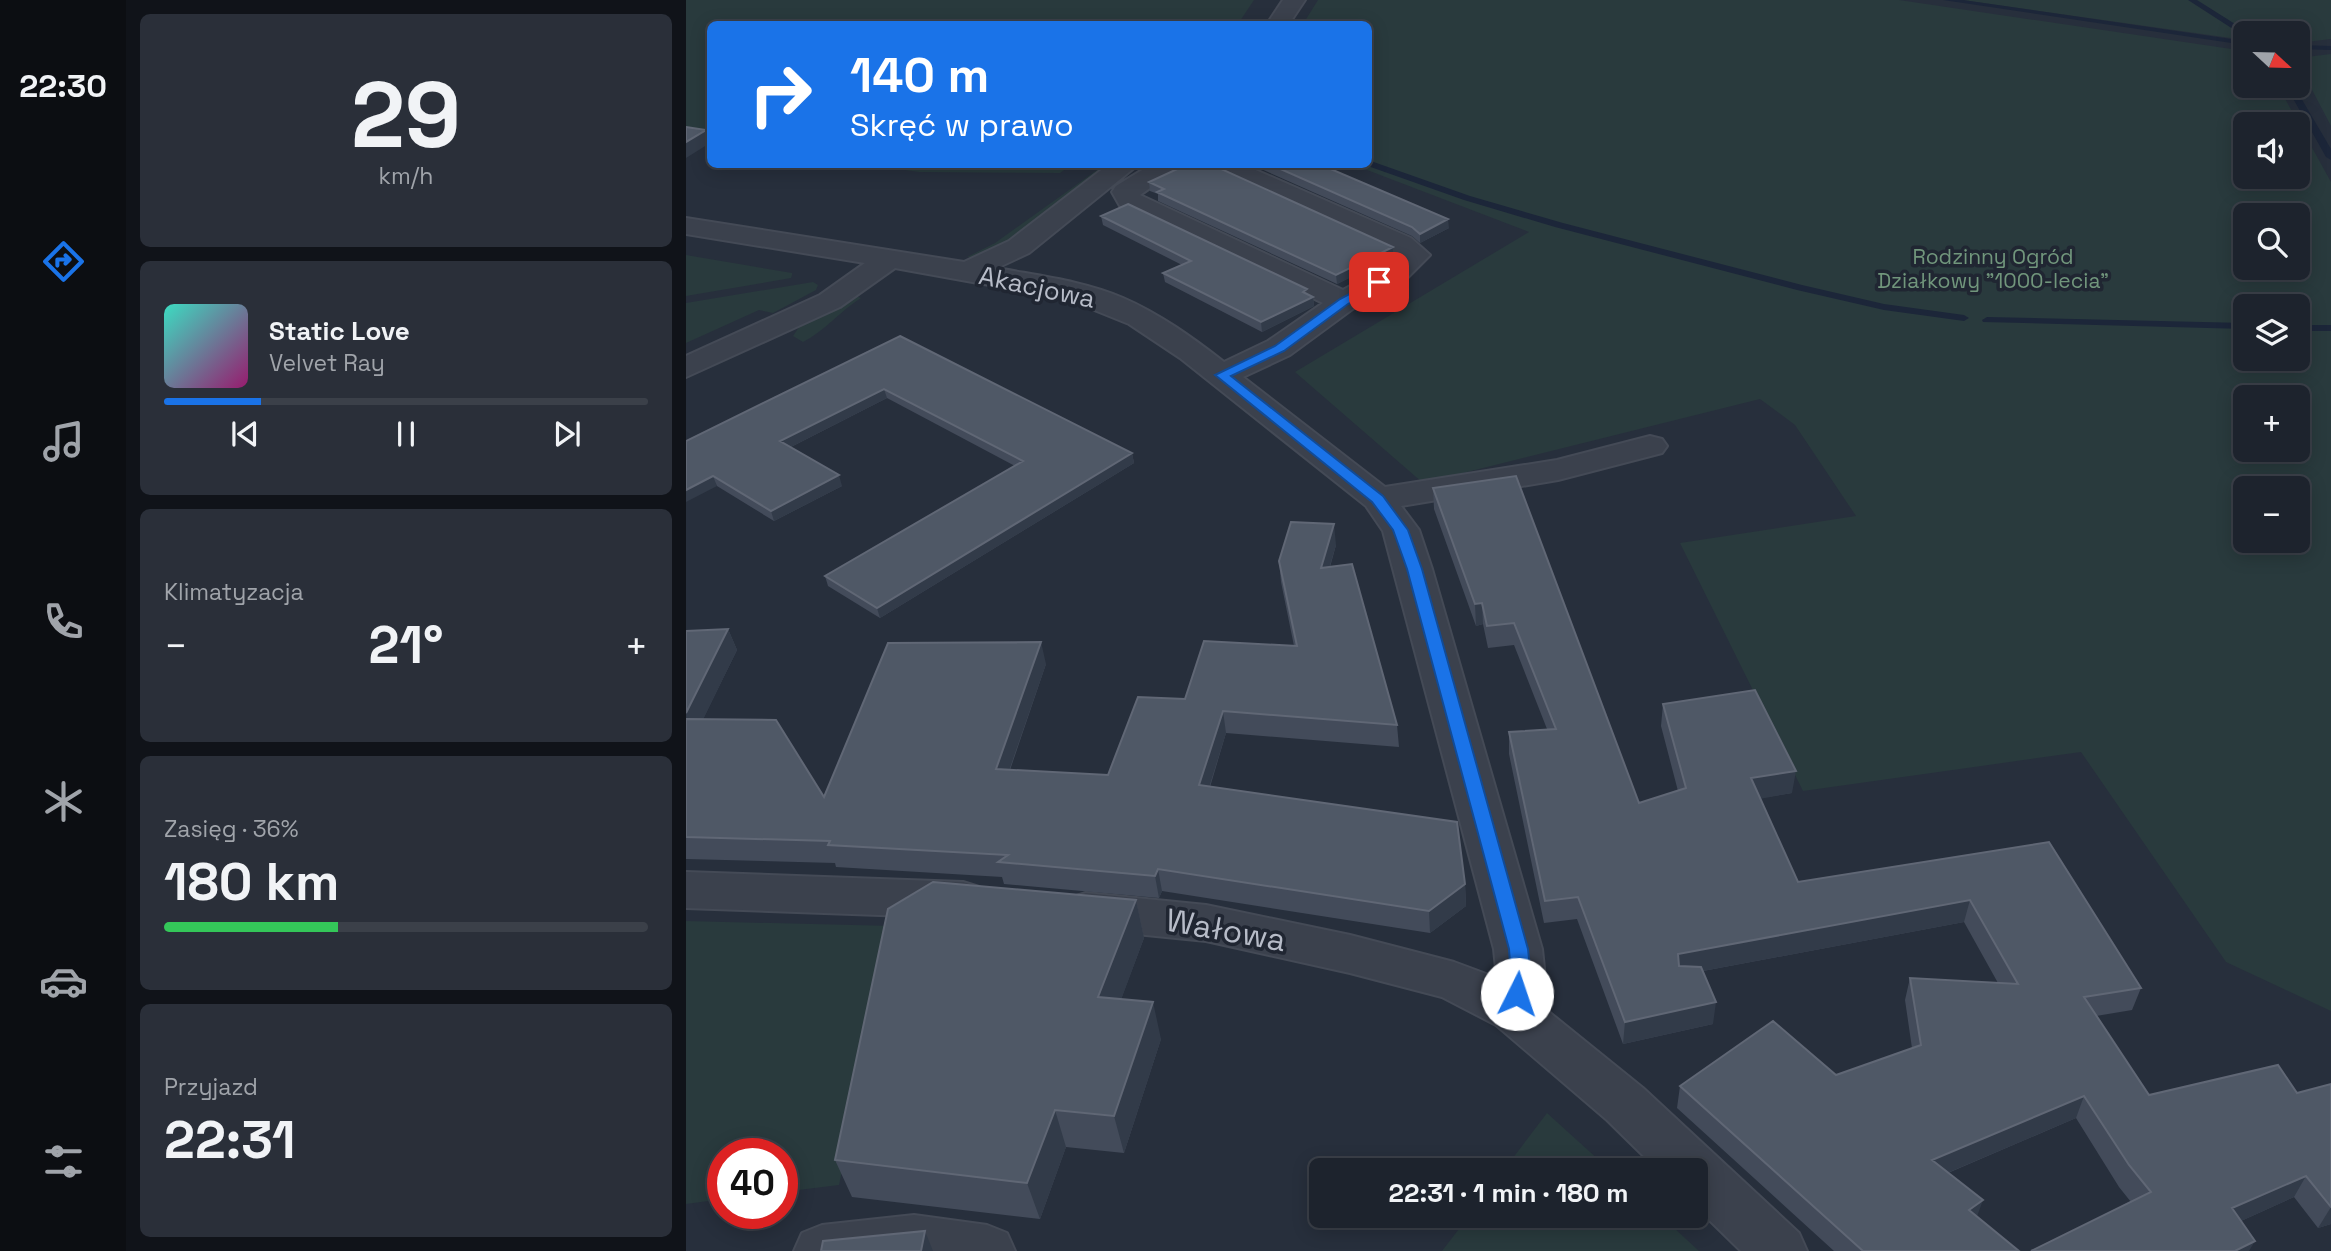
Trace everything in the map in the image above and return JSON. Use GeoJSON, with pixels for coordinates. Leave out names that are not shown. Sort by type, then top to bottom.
{"type":"FeatureCollection","features":[{"type":"Feature","properties":{"kind":"street"},"geometry":{"type":"LineString","coordinates":[[1280,21],[1294,0]]}},
{"type":"Feature","properties":{"kind":"street"},"geometry":{"type":"LineString","coordinates":[[967,271],[1019,247],[1121,168]]}},
{"type":"Feature","properties":{"kind":"street"},"geometry":{"type":"LineString","coordinates":[[1164,168],[1125,192],[1129,200],[1344,302]]}},
{"type":"Feature","properties":{"kind":"street"},"geometry":{"type":"LineString","coordinates":[[1222,375],[1279,348],[1344,302],[1396,272],[1416,255],[1401,244],[1228,168]]}},
{"type":"Feature","properties":{"kind":"street","name":"Akacjowa"},"geometry":{"type":"LineString","coordinates":[[686,226],[967,271],[1073,291],[1112,304],[1165,333],[1378,499],[1401,530],[1414,569],[1518,949],[1521,978],[1513,1011]]}},
{"type":"Feature","properties":{"kind":"street"},"geometry":{"type":"LineString","coordinates":[[686,368],[830,301],[890,258]]}},
{"type":"Feature","properties":{"kind":"street"},"geometry":{"type":"LineString","coordinates":[[1378,499],[1559,470],[1650,446]]}},
{"type":"Feature","properties":{"kind":"street","name":"Wałowa"},"geometry":{"type":"LineString","coordinates":[[686,890],[926,897],[1206,923],[1350,954],[1454,981],[1513,1011],[1625,1104],[1681,1158]]}},
{"type":"Feature","properties":{"kind":"street","name":"Wałowa"},"geometry":{"type":"LineString","coordinates":[[1708,1183],[1779,1251]]}},
{"type":"Feature","properties":{"kind":"street"},"geometry":{"type":"LineString","coordinates":[[822,1251],[914,1241],[987,1251]]}},
{"type":"Feature","properties":{"kind":"green space"},"geometry":{"type":"Polygon","coordinates":[[[686,0],[1254,0],[1240,21],[707,21],[707,141],[686,138],[686,0]]]}},
{"type":"Feature","properties":{"kind":"green space","name":"Rodzinny Ogród Działkowy \"1000-lecia\""},"geometry":{"type":"Polygon","coordinates":[[[1318,0],[1899,0],[2233,49],[2233,98],[2285,98],[2292,112],[2233,112],[2233,189],[2310,189],[2310,144],[2331,182],[2331,1011],[2226,962],[2081,752],[1803,791],[1680,543],[1856,516],[1795,425],[1760,399],[1423,483],[1295,372],[1529,232],[1362,168],[1372,168],[1372,21],[1305,21],[1318,0]]]}},
{"type":"Feature","properties":{"kind":"green space"},"geometry":{"type":"Polygon","coordinates":[[[1962,0],[2331,0],[2331,39],[2310,42],[2310,21],[2233,21],[2233,38],[1962,0]]]}},
{"type":"Feature","properties":{"kind":"green space"},"geometry":{"type":"Polygon","coordinates":[[[2331,54],[2331,126],[2310,86],[2310,57],[2331,54]]]}},
{"type":"Feature","properties":{"kind":"green space"},"geometry":{"type":"Polygon","coordinates":[[[891,168],[1067,168],[1060,173],[919,172],[891,168]]]}},
{"type":"Feature","properties":{"kind":"green space"},"geometry":{"type":"Polygon","coordinates":[[[1100,168],[1115,168],[1024,236],[983,255],[967,257],[995,243],[1100,168]]]}},
{"type":"Feature","properties":{"kind":"green space"},"geometry":{"type":"Polygon","coordinates":[[[686,255],[792,275],[791,278],[686,296],[686,255]]]}},
{"type":"Feature","properties":{"kind":"green space"},"geometry":{"type":"Polygon","coordinates":[[[813,282],[818,285],[816,290],[773,313],[759,310],[686,343],[686,303],[813,282]]]}},
{"type":"Feature","properties":{"kind":"green space"},"geometry":{"type":"Polygon","coordinates":[[[856,296],[861,298],[811,337],[803,342],[793,336],[799,327],[856,296]]]}},
{"type":"Feature","properties":{"kind":"green space"},"geometry":{"type":"Polygon","coordinates":[[[686,921],[894,926],[839,1185],[798,1190],[798,1138],[707,1138],[707,1201],[686,1204],[686,921]]]}},
{"type":"Feature","properties":{"kind":"green space"},"geometry":{"type":"Polygon","coordinates":[[[1547,1113],[1597,1158],[1513,1158],[1547,1113]]]}},
{"type":"Feature","properties":{"kind":"green space"},"geometry":{"type":"Polygon","coordinates":[[[1460,1228],[1674,1228],[1699,1251],[1442,1251],[1460,1228]]]}},
{"type":"Feature","properties":{"kind":"building"},"geometry":{"type":"Polygon","coordinates":[[[686,127],[706,130],[686,142],[686,127]]]}},
{"type":"Feature","properties":{"kind":"building"},"geometry":{"type":"Polygon","coordinates":[[[1179,168],[1219,168],[1393,247],[1336,275],[1157,192],[1164,189],[1149,182],[1179,168]]]}},
{"type":"Feature","properties":{"kind":"building"},"geometry":{"type":"Polygon","coordinates":[[[1278,168],[1328,168],[1448,219],[1420,234],[1412,227],[1278,168]]]}},
{"type":"Feature","properties":{"kind":"building"},"geometry":{"type":"Polygon","coordinates":[[[1128,204],[1307,289],[1303,292],[1313,297],[1261,322],[1163,273],[1191,261],[1101,216],[1128,204]]]}},
{"type":"Feature","properties":{"kind":"building"},"geometry":{"type":"Polygon","coordinates":[[[900,336],[1132,453],[877,608],[825,576],[1023,461],[884,389],[780,441],[839,475],[771,511],[713,476],[686,490],[686,441],[900,336]]]}},
{"type":"Feature","properties":{"kind":"building"},"geometry":{"type":"Polygon","coordinates":[[[1516,476],[1639,803],[1686,788],[1663,704],[1755,690],[1796,771],[1751,778],[1798,882],[2049,842],[2141,988],[2084,997],[2149,1095],[2278,1065],[2297,1093],[2331,1084],[2331,1207],[2306,1176],[2232,1208],[2255,1241],[2235,1251],[2031,1251],[2151,1192],[2129,1165],[2084,1096],[1932,1160],[1983,1200],[1969,1210],[2019,1251],[1863,1251],[1680,1086],[1773,1021],[1836,1075],[1921,1045],[1910,978],[2018,984],[1970,900],[1678,954],[1679,966],[1701,967],[1716,1002],[1625,1022],[1578,897],[1545,901],[1509,732],[1556,729],[1514,623],[1487,626],[1482,603],[1475,604],[1433,488],[1516,476]]]}},
{"type":"Feature","properties":{"kind":"building"},"geometry":{"type":"Polygon","coordinates":[[[1291,522],[1334,524],[1321,568],[1352,564],[1397,725],[1223,711],[1199,785],[1457,822],[1465,884],[1429,911],[1158,869],[1155,876],[998,862],[1008,855],[828,845],[830,841],[686,837],[686,719],[776,720],[824,797],[888,643],[1041,642],[996,769],[1108,775],[1138,697],[1185,699],[1204,641],[1297,646],[1279,561],[1291,522]]]}},
{"type":"Feature","properties":{"kind":"building"},"geometry":{"type":"Polygon","coordinates":[[[728,629],[686,713],[686,631],[728,629]]]}},
{"type":"Feature","properties":{"kind":"building"},"geometry":{"type":"Polygon","coordinates":[[[933,882],[1136,900],[1098,997],[1153,1002],[1114,1116],[1055,1110],[1027,1183],[835,1160],[888,909],[933,882]]]}},
{"type":"Feature","properties":{"kind":"building"},"geometry":{"type":"Polygon","coordinates":[[[925,1231],[921,1251],[821,1251],[823,1241],[925,1231]]]}},
{"type":"Feature","properties":{"kind":"waterway"},"geometry":{"type":"LineString","coordinates":[[1947,0],[2233,41]]}},
{"type":"Feature","properties":{"kind":"waterway"},"geometry":{"type":"LineString","coordinates":[[2192,0],[2233,25]]}},
{"type":"Feature","properties":{"kind":"waterway"},"geometry":{"type":"LineString","coordinates":[[2310,47],[2331,48]]}},
{"type":"Feature","properties":{"kind":"waterway"},"geometry":{"type":"LineString","coordinates":[[2297,98],[2331,157]]}},
{"type":"Feature","properties":{"kind":"waterway"},"geometry":{"type":"LineString","coordinates":[[1372,164],[1467,198],[1559,225],[1801,288],[1884,307],[1964,318]]}},
{"type":"Feature","properties":{"kind":"waterway"},"geometry":{"type":"LineString","coordinates":[[1987,320],[2233,326]]}},
{"type":"Feature","properties":{"kind":"waterway"},"geometry":{"type":"LineString","coordinates":[[2310,328],[2331,328]]}},
{"type":"Feature","properties":{"kind":"route"},"geometry":{"type":"LineString","coordinates":[[1379,282],[1344,302],[1279,348],[1222,375],[1378,499],[1401,530],[1464,745],[1518,949],[1521,978],[1517,994]]}}]}
